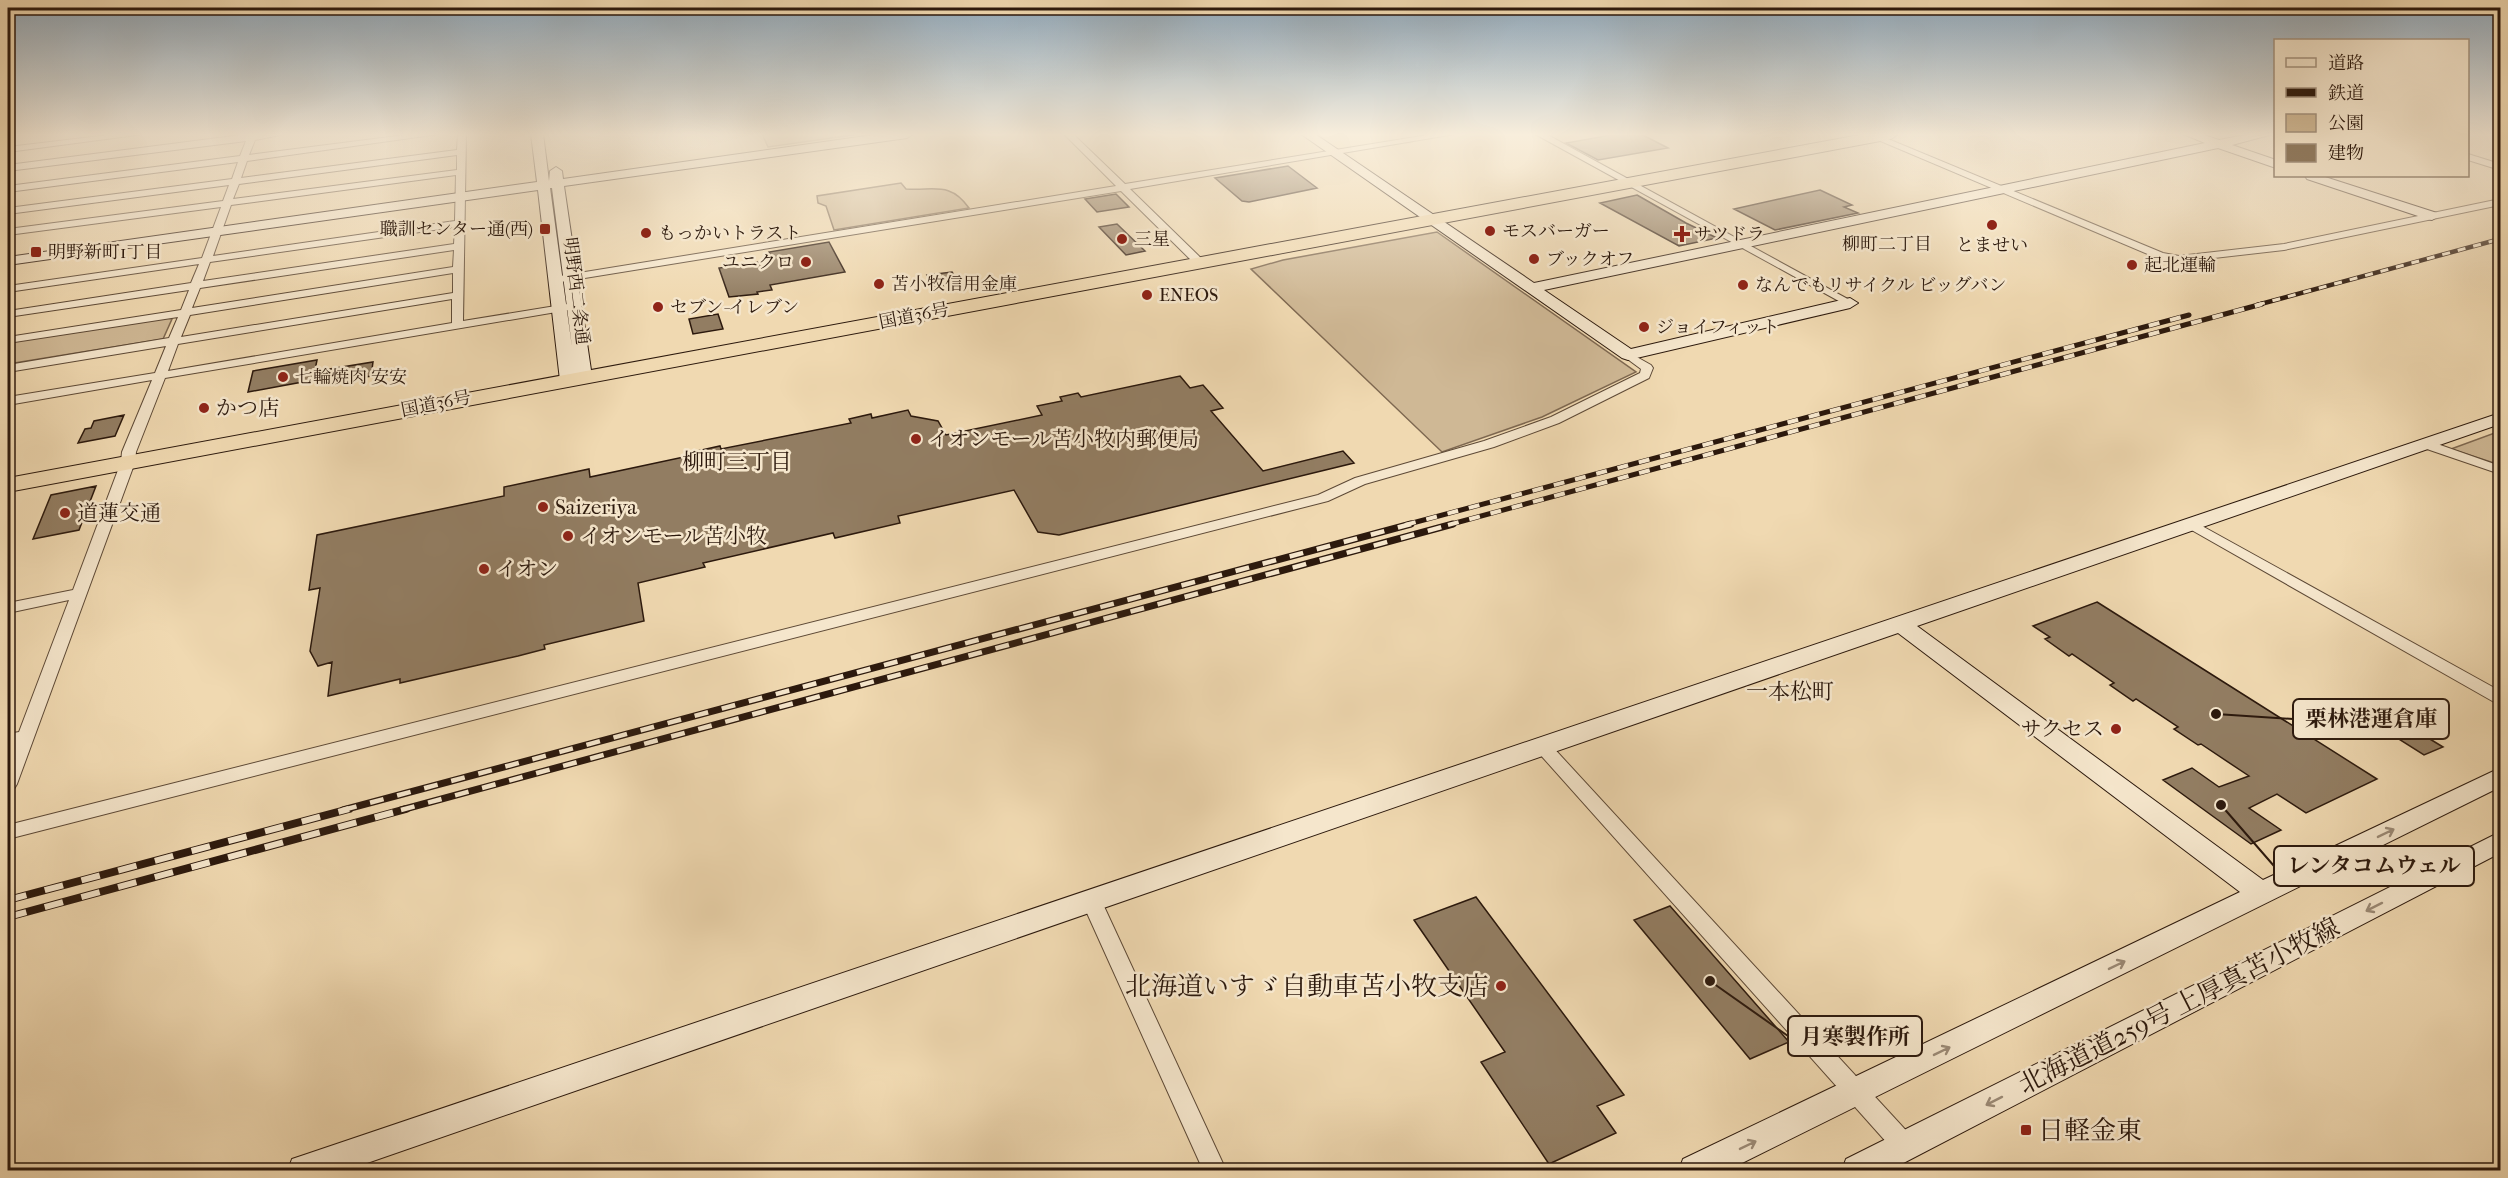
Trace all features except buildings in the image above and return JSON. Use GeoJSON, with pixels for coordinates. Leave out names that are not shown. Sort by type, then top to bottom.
{"type":"FeatureCollection","features":[{"type":"Feature","properties":{"kind":"highway","name":"国道36号"},"geometry":{"type":"LineString","coordinates":[[8,474],[128,457],[1581,189]]}},
{"type":"Feature","properties":{"kind":"highway","name":"国道36号"},"geometry":{"type":"LineString","coordinates":[[8,485],[128,457]]}},
{"type":"Feature","properties":{"kind":"street"},"geometry":{"type":"LineString","coordinates":[[8,189],[14,203]]}},
{"type":"Feature","properties":{"kind":"street"},"geometry":{"type":"LineString","coordinates":[[14,203],[24,189]]}},
{"type":"Feature","properties":{"kind":"street"},"geometry":{"type":"LineString","coordinates":[[14,203],[87,189]]}},
{"type":"Feature","properties":{"kind":"street"},"geometry":{"type":"LineString","coordinates":[[14,203],[162,189]]}},
{"type":"Feature","properties":{"kind":"street"},"geometry":{"type":"LineString","coordinates":[[8,784],[128,457],[232,189]]}},
{"type":"Feature","properties":{"kind":"street"},"geometry":{"type":"LineString","coordinates":[[8,232],[332,189]]}},
{"type":"Feature","properties":{"kind":"street"},"geometry":{"type":"LineString","coordinates":[[457,326],[460,189]]}},
{"type":"Feature","properties":{"kind":"street"},"geometry":{"type":"LineString","coordinates":[[8,261],[513,189]]}},
{"type":"Feature","properties":{"kind":"street","name":"明野西二条通"},"geometry":{"type":"LineString","coordinates":[[550,189],[554,280],[558,308],[576,374]]}},
{"type":"Feature","properties":{"kind":"street","name":"明野西二条通"},"geometry":{"type":"LineString","coordinates":[[551,189],[574,306],[576,374]]}},
{"type":"Feature","properties":{"kind":"street"},"geometry":{"type":"LineString","coordinates":[[554,280],[1117,189]]}},
{"type":"Feature","properties":{"kind":"street"},"geometry":{"type":"LineString","coordinates":[[1124,189],[1197,259]]}},
{"type":"Feature","properties":{"kind":"street"},"geometry":{"type":"LineString","coordinates":[[8,832],[1323,498],[1360,481],[1489,444],[1555,420],[1645,375],[1647,368],[1387,189]]}},
{"type":"Feature","properties":{"kind":"street"},"geometry":{"type":"LineString","coordinates":[[1639,189],[1850,303]]}},
{"type":"Feature","properties":{"kind":"street"},"geometry":{"type":"LineString","coordinates":[[1532,288],[2007,189]]}},
{"type":"Feature","properties":{"kind":"street"},"geometry":{"type":"LineString","coordinates":[[2350,189],[2432,216]]}},
{"type":"Feature","properties":{"kind":"street"},"geometry":{"type":"LineString","coordinates":[[2002,190],[2162,256],[2179,259],[2284,247],[2500,202]]}},
{"type":"Feature","properties":{"kind":"street"},"geometry":{"type":"LineString","coordinates":[[8,289],[459,223]]}},
{"type":"Feature","properties":{"kind":"street"},"geometry":{"type":"LineString","coordinates":[[8,314],[459,246]]}},
{"type":"Feature","properties":{"kind":"street"},"geometry":{"type":"LineString","coordinates":[[8,340],[459,269]]}},
{"type":"Feature","properties":{"kind":"street"},"geometry":{"type":"LineString","coordinates":[[8,368],[458,295]]}},
{"type":"Feature","properties":{"kind":"street"},"geometry":{"type":"LineString","coordinates":[[1628,355],[1850,303]]}},
{"type":"Feature","properties":{"kind":"street"},"geometry":{"type":"LineString","coordinates":[[8,401],[574,306]]}},
{"type":"Feature","properties":{"kind":"street"},"geometry":{"type":"LineString","coordinates":[[304,1170],[2500,418]]}},
{"type":"Feature","properties":{"kind":"street"},"geometry":{"type":"LineString","coordinates":[[2426,444],[2500,470]]}},
{"type":"Feature","properties":{"kind":"street"},"geometry":{"type":"LineString","coordinates":[[2193,525],[2500,698]]}},
{"type":"Feature","properties":{"kind":"street"},"geometry":{"type":"LineString","coordinates":[[8,608],[80,593]]}},
{"type":"Feature","properties":{"kind":"street"},"geometry":{"type":"LineString","coordinates":[[1899,623],[2262,894]]}},
{"type":"Feature","properties":{"kind":"street"},"geometry":{"type":"LineString","coordinates":[[8,740],[27,736]]}},
{"type":"Feature","properties":{"kind":"street"},"geometry":{"type":"LineString","coordinates":[[1543,747],[1905,1146]]}},
{"type":"Feature","properties":{"kind":"street"},"geometry":{"type":"LineString","coordinates":[[1695,1170],[2500,777]]}},
{"type":"Feature","properties":{"kind":"street","name":"北海道道259号 上厚真苫小牧線"},"geometry":{"type":"LineString","coordinates":[[1858,1170],[2500,842]]}},
{"type":"Feature","properties":{"kind":"street"},"geometry":{"type":"LineString","coordinates":[[1092,902],[1215,1170]]}},
{"type":"Feature","properties":{"kind":"green space"},"geometry":{"type":"Polygon","coordinates":[[[862,189],[941,189],[955,194],[969,208],[834,230],[826,206],[818,203],[817,196],[862,189]]]}},
{"type":"Feature","properties":{"kind":"green space"},"geometry":{"type":"Polygon","coordinates":[[[1437,232],[1636,372],[1542,417],[1442,452],[1251,269],[1283,260],[1437,232]]]}},
{"type":"Feature","properties":{"kind":"green space"},"geometry":{"type":"Polygon","coordinates":[[[172,319],[163,339],[8,364],[8,342],[172,319]]]}},
{"type":"Feature","properties":{"kind":"green space"},"geometry":{"type":"Polygon","coordinates":[[[2500,431],[2500,465],[2451,449],[2500,431]]]}},
{"type":"Feature","properties":{"kind":"railway"},"geometry":{"type":"LineString","coordinates":[[2257,305],[2500,239]]}},
{"type":"Feature","properties":{"kind":"railway"},"geometry":{"type":"LineString","coordinates":[[1448,525],[2262,304]]}},
{"type":"Feature","properties":{"kind":"railway"},"geometry":{"type":"LineString","coordinates":[[1405,525],[2189,315]]}},
{"type":"Feature","properties":{"kind":"railway"},"geometry":{"type":"LineString","coordinates":[[343,810],[1411,524]]}},
{"type":"Feature","properties":{"kind":"railway"},"geometry":{"type":"LineString","coordinates":[[401,810],[1453,524]]}},
{"type":"Feature","properties":{"kind":"railway"},"geometry":{"type":"LineString","coordinates":[[8,900],[349,809]]}},
{"type":"Feature","properties":{"kind":"railway"},"geometry":{"type":"LineString","coordinates":[[8,917],[406,809]]}},
{"type":"Feature","properties":{"kind":"place","name":"とませい"},"geometry":{"type":"Point","coordinates":[1992,225]}},
{"type":"Feature","properties":{"kind":"place","name":"職訓センター通(西)"},"geometry":{"type":"Point","coordinates":[545,229]}},
{"type":"Feature","properties":{"kind":"place","name":"モスバーガー"},"geometry":{"type":"Point","coordinates":[1490,231]}},
{"type":"Feature","properties":{"kind":"place","name":"もっかいトラスト"},"geometry":{"type":"Point","coordinates":[646,233]}},
{"type":"Feature","properties":{"kind":"place","name":"サツドラ"},"geometry":{"type":"Point","coordinates":[1682,234]}},
{"type":"Feature","properties":{"kind":"place","name":"三星"},"geometry":{"type":"Point","coordinates":[1122,239]}},
{"type":"Feature","properties":{"kind":"place","name":"明野新町1丁目"},"geometry":{"type":"Point","coordinates":[36,252]}},
{"type":"Feature","properties":{"kind":"place","name":"ブックオフ"},"geometry":{"type":"Point","coordinates":[1534,259]}},
{"type":"Feature","properties":{"kind":"place","name":"ユニクロ"},"geometry":{"type":"Point","coordinates":[806,262]}},
{"type":"Feature","properties":{"kind":"place","name":"起北運輸"},"geometry":{"type":"Point","coordinates":[2132,265]}},
{"type":"Feature","properties":{"kind":"place","name":"苫小牧信用金庫"},"geometry":{"type":"Point","coordinates":[879,284]}},
{"type":"Feature","properties":{"kind":"place","name":"なんでもリサイクル ビッグバン"},"geometry":{"type":"Point","coordinates":[1743,285]}},
{"type":"Feature","properties":{"kind":"place","name":"ENEOS"},"geometry":{"type":"Point","coordinates":[1147,295]}},
{"type":"Feature","properties":{"kind":"place","name":"セブン-イレブン"},"geometry":{"type":"Point","coordinates":[658,307]}},
{"type":"Feature","properties":{"kind":"place","name":"ジョイフィット"},"geometry":{"type":"Point","coordinates":[1644,327]}},
{"type":"Feature","properties":{"kind":"place","name":"七輪焼肉 安安"},"geometry":{"type":"Point","coordinates":[283,377]}},
{"type":"Feature","properties":{"kind":"place","name":"かつ店"},"geometry":{"type":"Point","coordinates":[204,408]}},
{"type":"Feature","properties":{"kind":"place","name":"イオンモール苫小牧内郵便局"},"geometry":{"type":"Point","coordinates":[916,439]}},
{"type":"Feature","properties":{"kind":"place","name":"Saizeriya"},"geometry":{"type":"Point","coordinates":[543,507]}},
{"type":"Feature","properties":{"kind":"place","name":"道蓮交通"},"geometry":{"type":"Point","coordinates":[65,513]}},
{"type":"Feature","properties":{"kind":"place","name":"イオンモール苫小牧"},"geometry":{"type":"Point","coordinates":[568,536]}},
{"type":"Feature","properties":{"kind":"place","name":"イオン"},"geometry":{"type":"Point","coordinates":[484,569]}},
{"type":"Feature","properties":{"kind":"place","name":"栗林港運倉庫"},"geometry":{"type":"Point","coordinates":[2216,714]}},
{"type":"Feature","properties":{"kind":"place","name":"サクセス"},"geometry":{"type":"Point","coordinates":[2116,729]}},
{"type":"Feature","properties":{"kind":"place","name":"レンタコムウェル"},"geometry":{"type":"Point","coordinates":[2221,805]}},
{"type":"Feature","properties":{"kind":"place","name":"月寒製作所"},"geometry":{"type":"Point","coordinates":[1710,981]}},
{"type":"Feature","properties":{"kind":"place","name":"北海道いすゞ自動車苫小牧支店"},"geometry":{"type":"Point","coordinates":[1501,986]}},
{"type":"Feature","properties":{"kind":"place","name":"日軽金東"},"geometry":{"type":"Point","coordinates":[2026,1130]}},
{"type":"Feature","properties":{"kind":"district","name":"柳町二丁目"},"geometry":{"type":"Point","coordinates":[1887,244]}},
{"type":"Feature","properties":{"kind":"district","name":"柳町三丁目"},"geometry":{"type":"Point","coordinates":[737,462]}},
{"type":"Feature","properties":{"kind":"district","name":"一本松町"},"geometry":{"type":"Point","coordinates":[1790,692]}}]}
